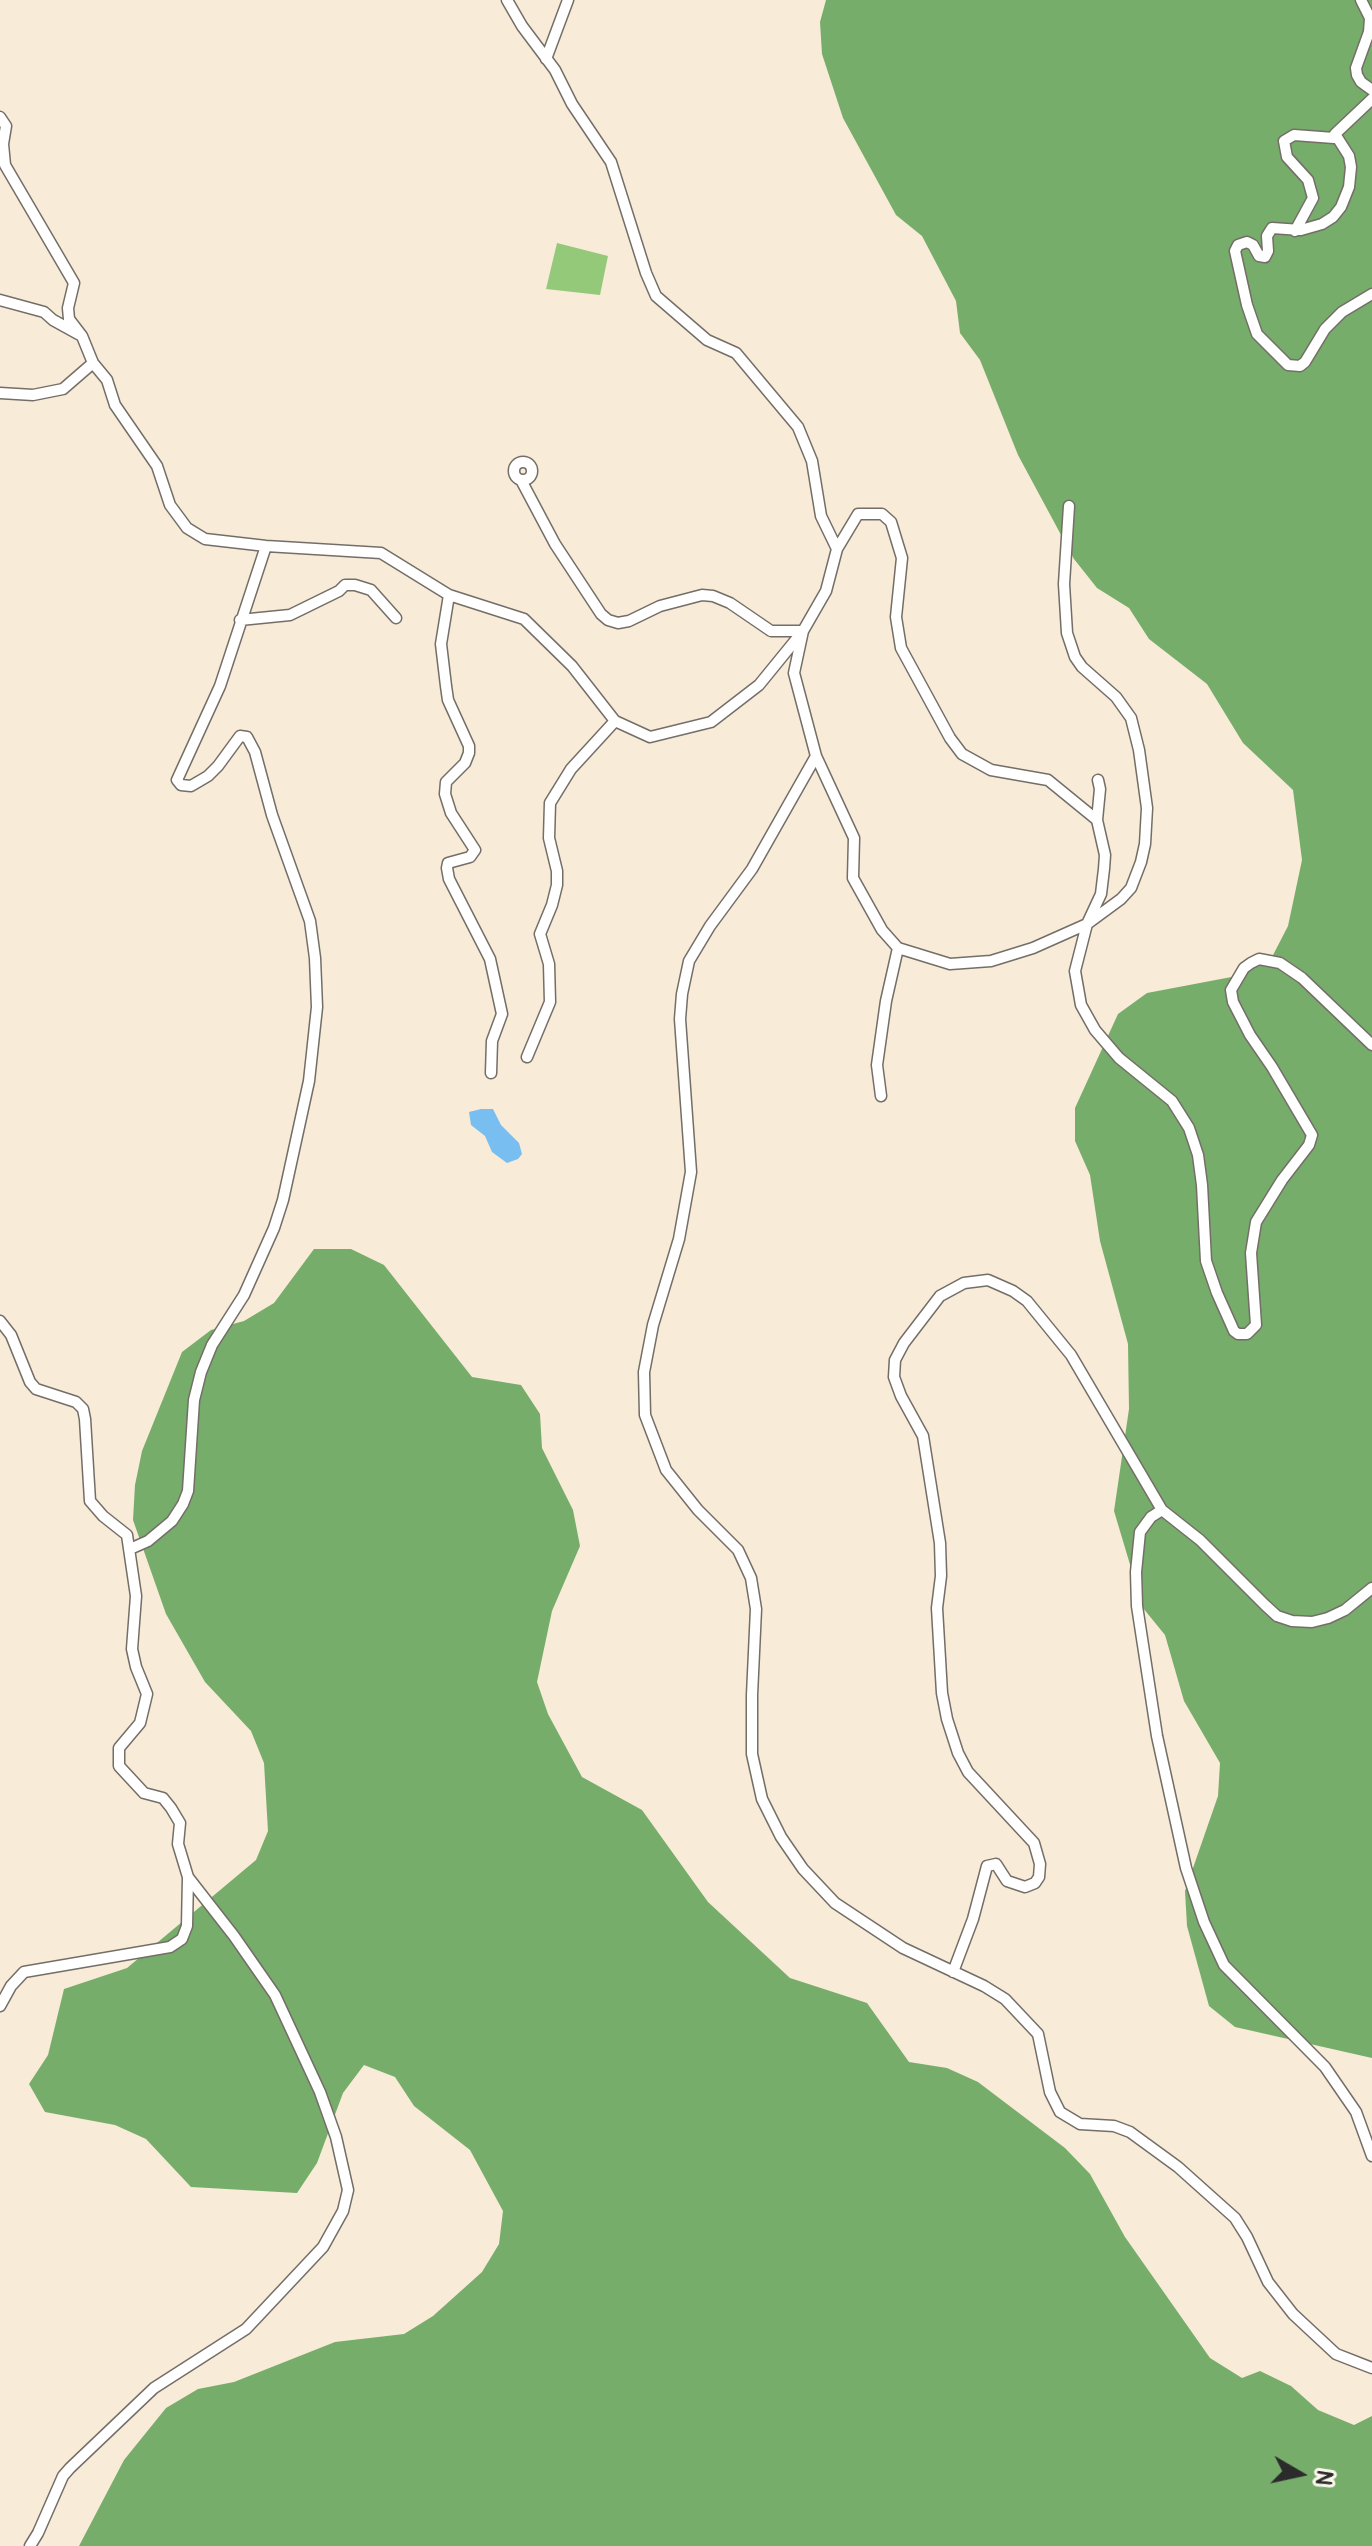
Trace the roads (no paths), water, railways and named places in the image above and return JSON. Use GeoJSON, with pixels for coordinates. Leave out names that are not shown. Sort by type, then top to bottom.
{"type":"FeatureCollection","features":[{"type":"Feature","properties":{"kind":"street"},"geometry":{"type":"LineString","coordinates":[[507,0],[611,162],[656,296],[707,340],[736,353],[798,427],[812,461],[821,516],[837,549]]}},
{"type":"Feature","properties":{"kind":"street"},"geometry":{"type":"LineString","coordinates":[[546,59],[568,0]]}},
{"type":"Feature","properties":{"kind":"street"},"geometry":{"type":"LineString","coordinates":[[1361,0],[1370,18],[1369,32],[1356,68],[1361,82],[1372,90]]}},
{"type":"Feature","properties":{"kind":"street"},"geometry":{"type":"LineString","coordinates":[[1295,231],[1313,198],[1308,180],[1287,157],[1284,141],[1294,135],[1334,138],[1372,99]]}},
{"type":"Feature","properties":{"kind":"street"},"geometry":{"type":"LineString","coordinates":[[0,117],[6,126],[3,144],[5,165],[74,283],[68,308],[69,319],[82,336],[93,363],[107,380],[115,405],[157,466],[170,505],[187,528],[205,539],[381,553],[449,595],[524,619],[572,666],[615,721],[650,737],[711,722],[759,685],[803,631],[826,591],[837,549],[858,514],[882,514],[891,522],[902,558],[896,617],[901,648],[950,738],[962,754],[991,770],[1048,780],[1097,820]]}},
{"type":"Feature","properties":{"kind":"street"},"geometry":{"type":"LineString","coordinates":[[1335,134],[1349,156],[1351,167],[1349,187],[1341,207],[1322,224],[1295,231],[1272,228],[1265,257],[1259,256],[1250,243],[1238,245],[1235,251],[1247,305],[1257,334],[1283,361],[1295,366],[1305,362],[1325,329],[1342,312],[1372,294]]}},
{"type":"Feature","properties":{"kind":"street"},"geometry":{"type":"LineString","coordinates":[[0,300],[44,312],[82,336]]}},
{"type":"Feature","properties":{"kind":"street"},"geometry":{"type":"LineString","coordinates":[[0,393],[33,395],[63,389],[93,363]]}},
{"type":"Feature","properties":{"kind":"street"},"geometry":{"type":"LineString","coordinates":[[521,480],[555,544],[608,620],[618,623],[629,621],[660,606],[702,595],[730,603],[771,631],[803,631]]}},
{"type":"Feature","properties":{"kind":"street"},"geometry":{"type":"LineString","coordinates":[[803,631],[794,673],[816,756],[854,838],[853,878],[882,930],[898,948],[950,964],[991,961],[1033,948],[1087,924],[1107,911],[1131,888],[1145,844],[1147,808],[1131,718],[1116,697],[1082,667],[1067,633],[1064,584],[1069,506]]}},
{"type":"Feature","properties":{"kind":"street"},"geometry":{"type":"LineString","coordinates":[[130,1549],[148,1541],[172,1521],[188,1491],[194,1400],[201,1372],[212,1345],[244,1295],[274,1228],[309,1081],[317,1007],[310,921],[272,815],[255,752],[247,737],[240,736],[208,776],[191,786],[181,785],[177,780],[220,686],[266,546]]}},
{"type":"Feature","properties":{"kind":"street"},"geometry":{"type":"LineString","coordinates":[[240,620],[290,615],[345,585],[371,590],[396,618]]}},
{"type":"Feature","properties":{"kind":"street"},"geometry":{"type":"LineString","coordinates":[[449,595],[441,644],[444,678],[448,700],[464,731],[469,753],[465,763],[446,782],[445,794],[451,813],[475,850],[470,857],[448,863],[447,868],[449,879],[490,959],[502,1014],[492,1041],[491,1073]]}},
{"type":"Feature","properties":{"kind":"street"},"geometry":{"type":"LineString","coordinates":[[527,1057],[550,1002],[549,964],[540,934],[557,885],[554,853],[549,838],[550,803],[571,769],[615,721]]}},
{"type":"Feature","properties":{"kind":"street"},"geometry":{"type":"LineString","coordinates":[[816,756],[752,869],[710,926],[689,961],[680,1019],[691,1172],[679,1239],[653,1325],[644,1372],[645,1415],[666,1470],[698,1510],[738,1550],[751,1578],[756,1609],[752,1754],[762,1799],[781,1837],[803,1869],[835,1903],[903,1948],[1005,1999],[1038,2034],[1050,2092],[1060,2112],[1080,2124],[1114,2126],[1152,2145],[1235,2218],[1268,2282],[1293,2314],[1336,2354],[1372,2368]]}},
{"type":"Feature","properties":{"kind":"street"},"geometry":{"type":"LineString","coordinates":[[1098,780],[1097,820],[1105,855],[1104,869],[1101,894],[1087,924],[1075,971],[1081,1005],[1095,1030],[1119,1058],[1172,1101],[1189,1128],[1198,1155],[1202,1185],[1206,1261],[1217,1293],[1238,1334],[1250,1333],[1257,1321],[1251,1253],[1256,1222],[1309,1145],[1312,1135],[1250,1035],[1233,1002],[1231,990],[1244,968],[1251,963],[1259,959],[1280,963],[1302,978],[1372,1045]]}},
{"type":"Feature","properties":{"kind":"street"},"geometry":{"type":"LineString","coordinates":[[881,1096],[877,1065],[886,1001],[898,948]]}},
{"type":"Feature","properties":{"kind":"street"},"geometry":{"type":"LineString","coordinates":[[953,1972],[973,1919],[983,1871],[987,1866],[996,1864],[1007,1881],[1025,1887],[1035,1883],[1040,1871],[1038,1850],[1034,1843],[968,1772],[958,1753],[942,1693],[937,1608],[941,1576],[938,1533],[923,1436],[894,1377],[895,1360],[904,1343],[940,1296],[964,1283],[988,1280],[1027,1301],[1071,1355],[1162,1510],[1200,1540],[1277,1616],[1312,1622],[1328,1618],[1357,1602],[1372,1588]]}},
{"type":"Feature","properties":{"kind":"street"},"geometry":{"type":"LineString","coordinates":[[0,1321],[11,1335],[30,1382],[36,1389],[76,1402],[83,1409],[90,1501],[103,1516],[123,1530],[130,1549],[136,1596],[132,1649],[147,1694],[140,1723],[119,1748],[119,1766],[144,1793],[163,1798],[171,1808],[180,1823],[178,1844],[188,1877],[187,1926],[182,1939],[170,1947],[24,1972],[11,1986],[0,2006]]}},
{"type":"Feature","properties":{"kind":"street"},"geometry":{"type":"LineString","coordinates":[[1162,1510],[1151,1517],[1140,1532],[1136,1563],[1137,1606],[1157,1736],[1191,1882],[1204,1922],[1224,1965],[1325,2067],[1356,2112],[1372,2156]]}},
{"type":"Feature","properties":{"kind":"street"},"geometry":{"type":"LineString","coordinates":[[30,2546],[63,2476],[70,2468],[154,2388],[246,2329],[323,2247],[343,2211],[348,2190],[339,2148],[320,2092],[275,1995],[188,1877]]}},
{"type":"Feature","properties":{"kind":"water"},"geometry":{"type":"Polygon","coordinates":[[[493,1109],[501,1125],[519,1143],[522,1154],[518,1159],[507,1163],[492,1152],[485,1136],[471,1125],[469,1112],[493,1109]]]}}]}
